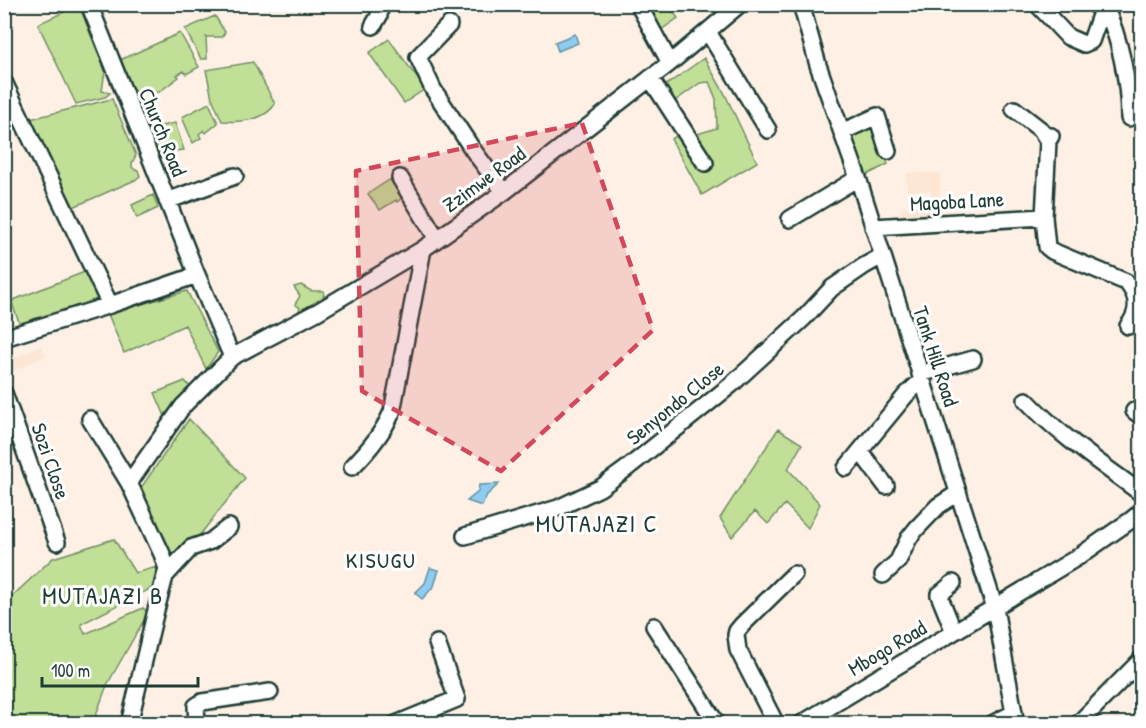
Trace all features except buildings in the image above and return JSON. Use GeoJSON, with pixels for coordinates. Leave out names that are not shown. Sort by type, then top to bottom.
{"type":"FeatureCollection","features":[{"type":"Feature","properties":{"kind":"street","name":"Church Road"},"geometry":{"type":"LineString","coordinates":[[89,4],[232,357]]}},
{"type":"Feature","properties":{"kind":"street"},"geometry":{"type":"LineString","coordinates":[[373,26],[379,16],[380,4]]}},
{"type":"Feature","properties":{"kind":"street"},"geometry":{"type":"LineString","coordinates":[[638,4],[670,63]]}},
{"type":"Feature","properties":{"kind":"street","name":"Tank Hill Road"},"geometry":{"type":"LineString","coordinates":[[801,4],[818,65],[858,178],[995,608],[1015,718]]}},
{"type":"Feature","properties":{"kind":"street"},"geometry":{"type":"LineString","coordinates":[[1037,4],[1068,37],[1084,44],[1091,41],[1104,5]]}},
{"type":"Feature","properties":{"kind":"street","name":"Zzimwe Road"},"geometry":{"type":"LineString","coordinates":[[129,483],[183,406],[232,357],[317,312],[423,249],[504,192],[670,63],[739,5]]}},
{"type":"Feature","properties":{"kind":"street"},"geometry":{"type":"LineString","coordinates":[[1104,5],[1112,22],[1123,63],[1129,118]]}},
{"type":"Feature","properties":{"kind":"street"},"geometry":{"type":"LineString","coordinates":[[449,25],[418,57],[433,89],[504,192]]}},
{"type":"Feature","properties":{"kind":"street"},"geometry":{"type":"LineString","coordinates":[[708,32],[768,130]]}},
{"type":"Feature","properties":{"kind":"street"},"geometry":{"type":"LineString","coordinates":[[650,78],[705,163]]}},
{"type":"Feature","properties":{"kind":"street"},"geometry":{"type":"LineString","coordinates":[[4,82],[110,306]]}},
{"type":"Feature","properties":{"kind":"street"},"geometry":{"type":"LineString","coordinates":[[1014,109],[1049,139],[1044,217],[1047,247],[1126,282],[1138,291],[1135,318],[1128,326]]}},
{"type":"Feature","properties":{"kind":"street"},"geometry":{"type":"LineString","coordinates":[[842,132],[877,116],[888,151]]}},
{"type":"Feature","properties":{"kind":"street"},"geometry":{"type":"LineString","coordinates":[[167,201],[235,176]]}},
{"type":"Feature","properties":{"kind":"street"},"geometry":{"type":"LineString","coordinates":[[399,178],[437,239]]}},
{"type":"Feature","properties":{"kind":"street"},"geometry":{"type":"LineString","coordinates":[[790,219],[858,178]]}},
{"type":"Feature","properties":{"kind":"street","name":"Magoba Lane"},"geometry":{"type":"LineString","coordinates":[[873,226],[1044,217]]}},
{"type":"Feature","properties":{"kind":"street"},"geometry":{"type":"LineString","coordinates":[[352,467],[379,436],[392,412],[423,249]]}},
{"type":"Feature","properties":{"kind":"street","name":"Senyondo Close"},"geometry":{"type":"LineString","coordinates":[[465,536],[558,508],[600,488],[731,386],[804,318],[832,288],[882,256]]}},
{"type":"Feature","properties":{"kind":"street"},"geometry":{"type":"LineString","coordinates":[[4,338],[110,306],[197,275]]}},
{"type":"Feature","properties":{"kind":"street"},"geometry":{"type":"LineString","coordinates":[[846,468],[921,377],[973,359]]}},
{"type":"Feature","properties":{"kind":"street","name":"Sozi Close"},"geometry":{"type":"LineString","coordinates":[[4,393],[57,543]]}},
{"type":"Feature","properties":{"kind":"street"},"geometry":{"type":"LineString","coordinates":[[1026,400],[1056,429],[1142,494]]}},
{"type":"Feature","properties":{"kind":"street"},"geometry":{"type":"LineString","coordinates":[[90,419],[129,483],[166,565],[167,574],[158,602],[129,723]]}},
{"type":"Feature","properties":{"kind":"street"},"geometry":{"type":"LineString","coordinates":[[860,451],[885,486]]}},
{"type":"Feature","properties":{"kind":"street"},"geometry":{"type":"LineString","coordinates":[[883,575],[898,561],[916,528],[938,506],[958,492]]}},
{"type":"Feature","properties":{"kind":"street","name":"Mbogo Road"},"geometry":{"type":"LineString","coordinates":[[804,722],[1078,557],[1142,511]]}},
{"type":"Feature","properties":{"kind":"street"},"geometry":{"type":"LineString","coordinates":[[167,574],[191,548],[211,541],[229,526]]}},
{"type":"Feature","properties":{"kind":"street"},"geometry":{"type":"LineString","coordinates":[[776,723],[738,650],[736,639],[737,631],[742,625],[794,574]]}},
{"type":"Feature","properties":{"kind":"street"},"geometry":{"type":"LineString","coordinates":[[952,583],[939,595],[954,632]]}},
{"type":"Feature","properties":{"kind":"street"},"geometry":{"type":"LineString","coordinates":[[654,626],[717,723]]}},
{"type":"Feature","properties":{"kind":"street"},"geometry":{"type":"LineString","coordinates":[[396,723],[457,699],[437,643]]}},
{"type":"Feature","properties":{"kind":"street"},"geometry":{"type":"LineString","coordinates":[[1078,723],[1142,659]]}},
{"type":"Feature","properties":{"kind":"street"},"geometry":{"type":"LineString","coordinates":[[197,723],[196,706],[202,702],[270,692]]}},
{"type":"Feature","properties":{"kind":"street"},"geometry":{"type":"LineString","coordinates":[[992,723],[1015,718]]}},
{"type":"Feature","properties":{"kind":"highlighted area"},"geometry":{"type":"Polygon","coordinates":[[[582,123],[653,330],[501,471],[362,391],[356,171],[582,123]]]}},
{"type":"Feature","properties":{"kind":"shaded area"},"geometry":{"type":"Polygon","coordinates":[[[907,173],[940,173],[940,208],[932,208],[931,191],[907,191],[907,173]]]}},
{"type":"Feature","properties":{"kind":"shaded area"},"geometry":{"type":"Polygon","coordinates":[[[902,207],[930,207],[930,217],[901,217],[902,207]]]}},
{"type":"Feature","properties":{"kind":"shaded area"},"geometry":{"type":"Polygon","coordinates":[[[41,346],[46,356],[8,373],[5,362],[41,346]]]}},
{"type":"Feature","properties":{"kind":"green space"},"geometry":{"type":"Polygon","coordinates":[[[79,5],[105,71],[102,91],[110,93],[105,97],[76,104],[38,24],[79,5]]]}},
{"type":"Feature","properties":{"kind":"green space"},"geometry":{"type":"Polygon","coordinates":[[[646,5],[670,5],[678,18],[661,30],[646,5]]]}},
{"type":"Feature","properties":{"kind":"green space"},"geometry":{"type":"Polygon","coordinates":[[[215,16],[225,32],[222,37],[206,37],[207,59],[201,59],[185,29],[215,16]]]}},
{"type":"Feature","properties":{"kind":"green space"},"geometry":{"type":"Polygon","coordinates":[[[180,33],[199,67],[186,74],[184,71],[177,75],[179,77],[159,92],[148,93],[147,90],[141,90],[141,96],[132,97],[120,60],[180,33]]]}},
{"type":"Feature","properties":{"kind":"green space"},"geometry":{"type":"Polygon","coordinates":[[[389,39],[425,89],[404,103],[369,53],[389,39]]]}},
{"type":"Feature","properties":{"kind":"green space"},"geometry":{"type":"Polygon","coordinates":[[[704,58],[725,94],[757,162],[702,195],[671,139],[688,130],[694,135],[717,128],[716,99],[709,82],[700,83],[675,101],[665,86],[704,58]]]}},
{"type":"Feature","properties":{"kind":"green space"},"geometry":{"type":"Polygon","coordinates":[[[253,62],[275,104],[265,114],[256,118],[222,121],[212,98],[206,70],[253,62]]]}},
{"type":"Feature","properties":{"kind":"green space"},"geometry":{"type":"Polygon","coordinates":[[[112,99],[136,155],[132,167],[138,170],[140,176],[71,208],[30,119],[112,99]]]}},
{"type":"Feature","properties":{"kind":"green space"},"geometry":{"type":"Polygon","coordinates":[[[209,103],[218,123],[206,133],[204,130],[199,134],[201,138],[193,143],[182,117],[209,103]]]}},
{"type":"Feature","properties":{"kind":"green space"},"geometry":{"type":"Polygon","coordinates":[[[875,120],[888,164],[863,177],[851,134],[875,120]]]}},
{"type":"Feature","properties":{"kind":"green space"},"geometry":{"type":"Polygon","coordinates":[[[175,123],[184,150],[165,150],[165,155],[154,159],[141,130],[175,123]]]}},
{"type":"Feature","properties":{"kind":"green space"},"geometry":{"type":"Polygon","coordinates":[[[389,180],[395,181],[403,197],[380,210],[368,194],[389,180]]]}},
{"type":"Feature","properties":{"kind":"green space"},"geometry":{"type":"Polygon","coordinates":[[[153,195],[158,208],[137,218],[132,205],[153,195]]]}},
{"type":"Feature","properties":{"kind":"green space"},"geometry":{"type":"Polygon","coordinates":[[[87,271],[102,301],[22,330],[11,301],[87,271]]]}},
{"type":"Feature","properties":{"kind":"green space"},"geometry":{"type":"Polygon","coordinates":[[[301,285],[311,291],[324,291],[319,303],[300,315],[298,312],[300,308],[295,304],[300,296],[294,287],[301,285]]]}},
{"type":"Feature","properties":{"kind":"green space"},"geometry":{"type":"Polygon","coordinates":[[[187,291],[218,352],[206,369],[185,325],[124,353],[108,314],[187,291]]]}},
{"type":"Feature","properties":{"kind":"green space"},"geometry":{"type":"Polygon","coordinates":[[[185,381],[190,387],[165,416],[155,393],[185,381]]]}},
{"type":"Feature","properties":{"kind":"green space"},"geometry":{"type":"Polygon","coordinates":[[[189,419],[245,478],[176,565],[140,489],[189,419]]]}},
{"type":"Feature","properties":{"kind":"green space"},"geometry":{"type":"Polygon","coordinates":[[[778,429],[802,444],[788,469],[820,504],[808,528],[785,504],[768,524],[755,511],[732,537],[720,518],[778,429]]]}},
{"type":"Feature","properties":{"kind":"green space"},"geometry":{"type":"Polygon","coordinates":[[[114,539],[135,573],[157,567],[152,588],[81,624],[85,634],[143,608],[148,613],[107,685],[93,723],[5,723],[5,603],[53,558],[114,539]]]}},
{"type":"Feature","properties":{"kind":"water"},"geometry":{"type":"Polygon","coordinates":[[[575,34],[578,43],[558,51],[555,42],[575,34]]]}},
{"type":"Feature","properties":{"kind":"water"},"geometry":{"type":"Polygon","coordinates":[[[499,484],[487,495],[482,506],[467,501],[478,492],[479,485],[499,484]]]}},
{"type":"Feature","properties":{"kind":"water"},"geometry":{"type":"Polygon","coordinates":[[[430,568],[439,570],[434,586],[422,599],[415,593],[425,583],[430,568]]]}},
{"type":"Feature","properties":{"kind":"waterway"},"geometry":{"type":"LineString","coordinates":[[793,4],[797,17]]}},
{"type":"Feature","properties":{"kind":"waterway"},"geometry":{"type":"LineString","coordinates":[[839,146],[849,177]]}},
{"type":"Feature","properties":{"kind":"waterway"},"geometry":{"type":"LineString","coordinates":[[852,186],[874,254]]}},
{"type":"Feature","properties":{"kind":"waterway"},"geometry":{"type":"LineString","coordinates":[[877,263],[884,285]]}},
{"type":"Feature","properties":{"kind":"waterway"},"geometry":{"type":"LineString","coordinates":[[904,346],[914,380]]}},
{"type":"Feature","properties":{"kind":"waterway"},"geometry":{"type":"LineString","coordinates":[[946,480],[950,493]]}},
{"type":"Feature","properties":{"kind":"waterway"},"geometry":{"type":"LineString","coordinates":[[953,502],[984,604]]}},
{"type":"Feature","properties":{"kind":"district","name":"MUTAJAZI C"},"geometry":{"type":"Point","coordinates":[597,523]}},
{"type":"Feature","properties":{"kind":"district","name":"KISUGU"},"geometry":{"type":"Point","coordinates":[381,560]}},
{"type":"Feature","properties":{"kind":"district","name":"MUTAJAZI B"},"geometry":{"type":"Point","coordinates":[103,595]}}]}
